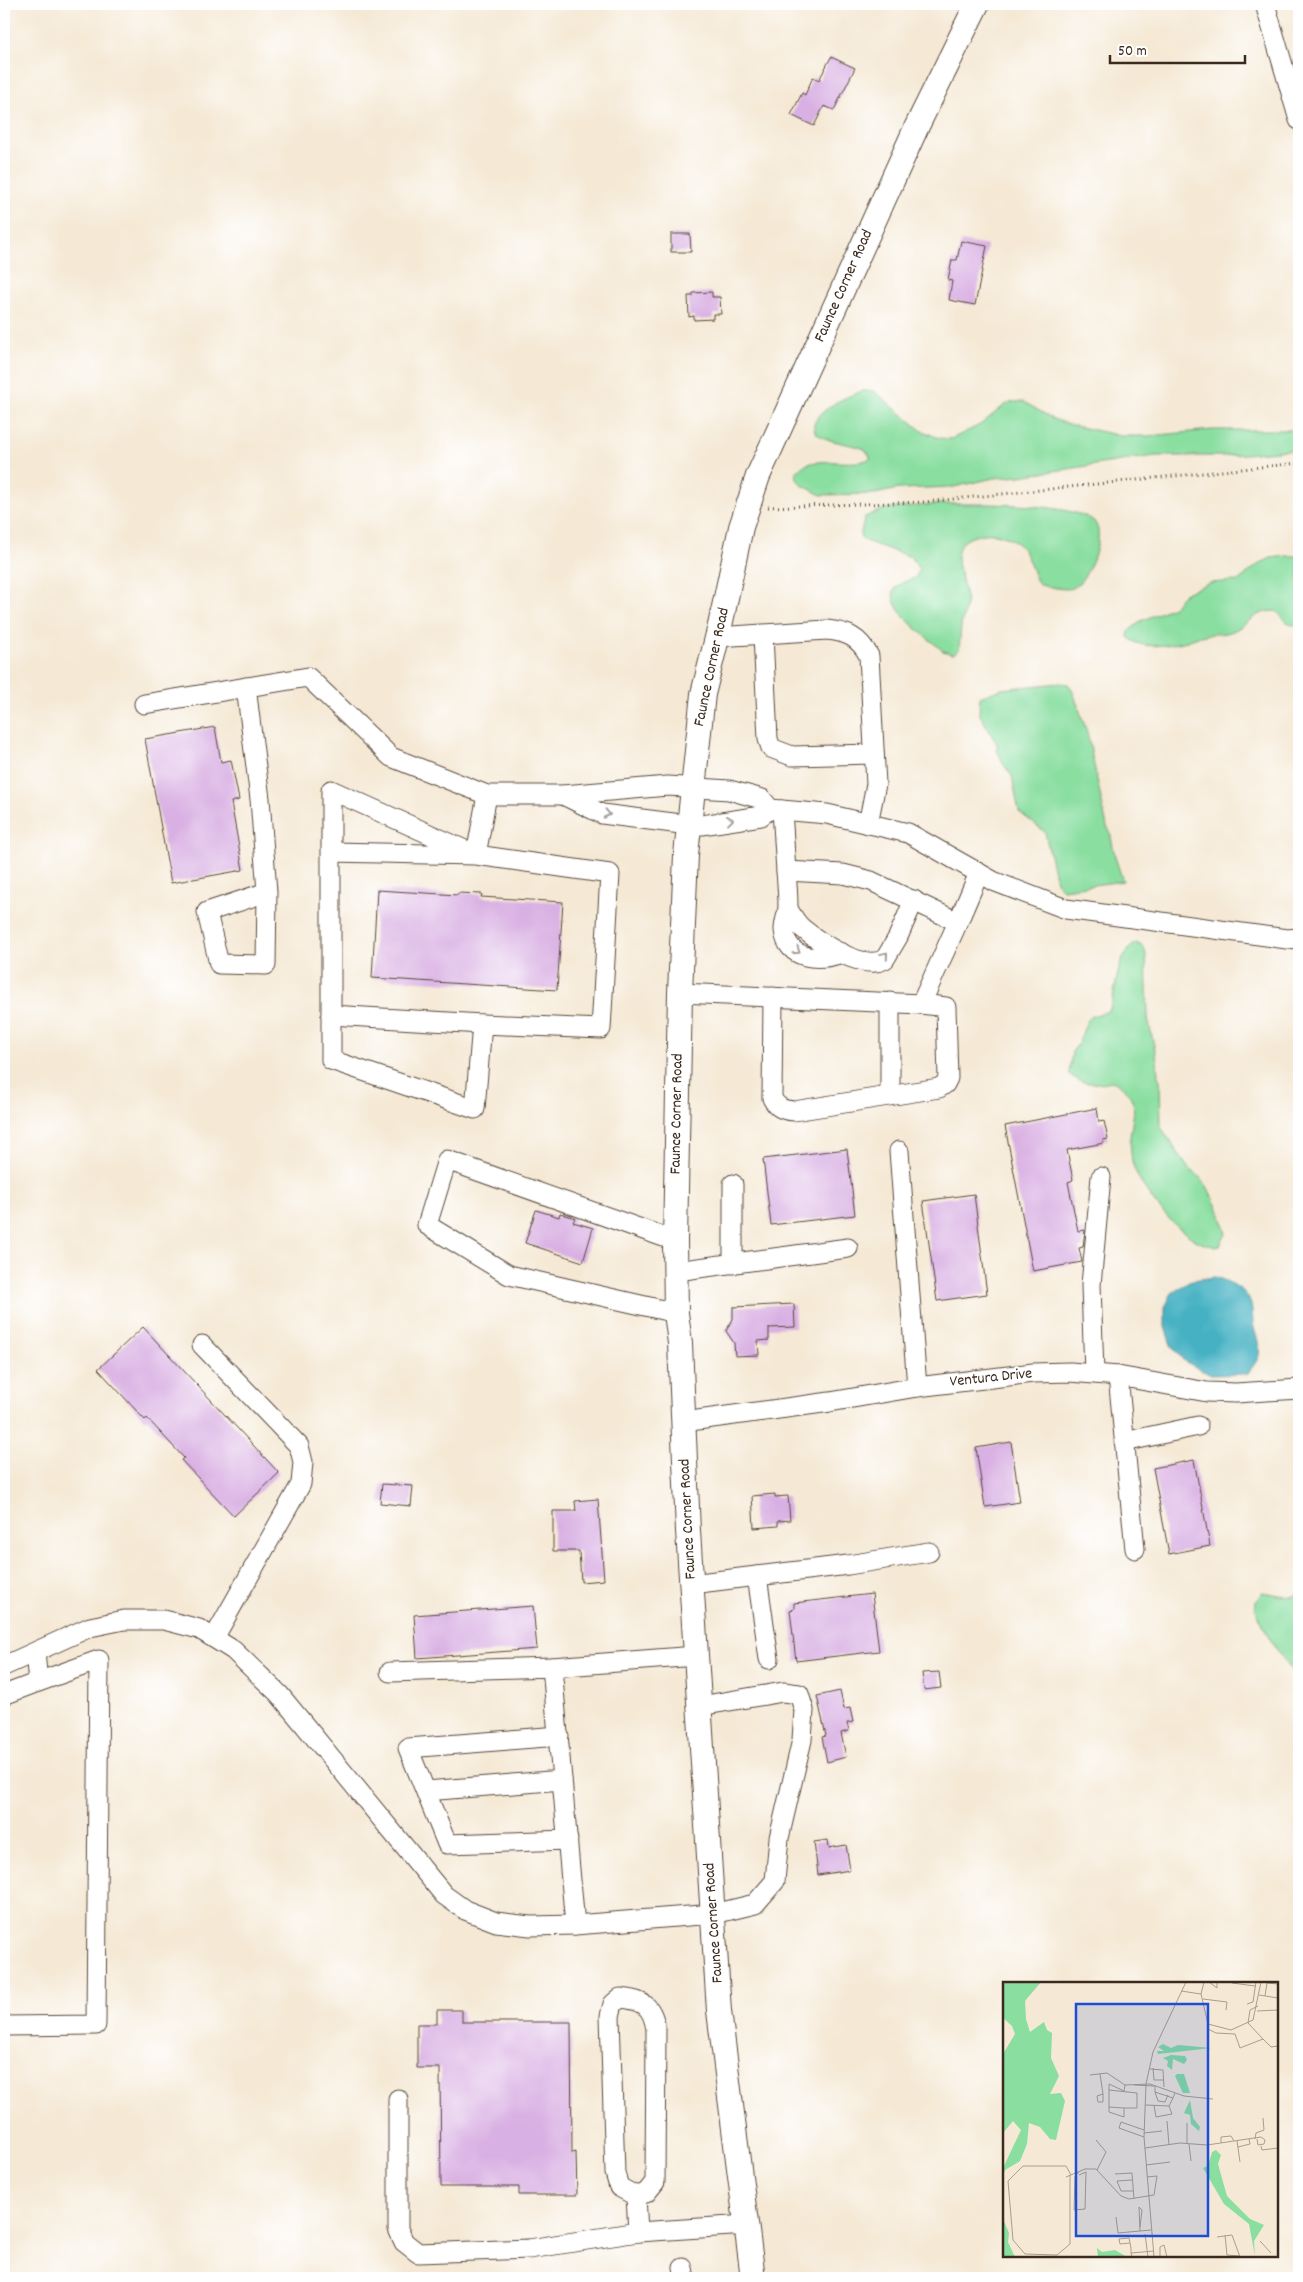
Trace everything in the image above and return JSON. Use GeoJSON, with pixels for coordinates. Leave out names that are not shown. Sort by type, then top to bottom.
{"type":"FeatureCollection","features":[{"type":"Feature","properties":{"kind":"main road","name":"Faunce Corner Road"},"geometry":{"type":"LineString","coordinates":[[753,2278],[720,2011],[696,1656],[680,1343],[676,1313],[675,1241],[680,993],[692,788],[703,694],[718,637],[741,527],[758,476],[917,126],[977,4]]}},
{"type":"Feature","properties":{"kind":"street"},"geometry":{"type":"LineString","coordinates":[[1265,4],[1299,120]]}},
{"type":"Feature","properties":{"kind":"street"},"geometry":{"type":"LineString","coordinates":[[718,637],[827,630],[844,632],[854,636],[865,648],[869,656],[876,784],[868,824]]}},
{"type":"Feature","properties":{"kind":"street"},"geometry":{"type":"LineString","coordinates":[[763,635],[768,739],[771,748],[792,756],[874,754]]}},
{"type":"Feature","properties":{"kind":"street"},"geometry":{"type":"LineString","coordinates":[[144,704],[308,677],[392,757],[487,795],[563,795],[668,786],[729,790],[762,799],[776,810],[786,871],[788,909],[800,926],[842,953],[862,962],[872,963],[885,959],[914,900]]}},
{"type":"Feature","properties":{"kind":"street"},"geometry":{"type":"LineString","coordinates":[[246,687],[260,798],[267,892],[266,965],[219,964],[207,912],[267,892]]}},
{"type":"Feature","properties":{"kind":"street"},"geometry":{"type":"LineString","coordinates":[[476,855],[332,790],[331,1060],[475,1109],[482,1024]]}},
{"type":"Feature","properties":{"kind":"street"},"geometry":{"type":"LineString","coordinates":[[476,855],[487,795]]}},
{"type":"Feature","properties":{"kind":"street"},"geometry":{"type":"LineString","coordinates":[[563,795],[602,814],[689,825],[702,825],[760,816],[776,810],[827,814],[908,834],[993,881],[1066,909],[1287,939],[1299,938]]}},
{"type":"Feature","properties":{"kind":"street"},"geometry":{"type":"LineString","coordinates":[[331,1015],[601,1029],[610,874],[476,855],[332,852]]}},
{"type":"Feature","properties":{"kind":"street"},"geometry":{"type":"LineString","coordinates":[[786,871],[843,874],[871,881],[958,922]]}},
{"type":"Feature","properties":{"kind":"street"},"geometry":{"type":"LineString","coordinates":[[921,1004],[979,873]]}},
{"type":"Feature","properties":{"kind":"street"},"geometry":{"type":"LineString","coordinates":[[680,993],[890,1002],[946,1007],[948,1078],[945,1084],[939,1088],[794,1110],[783,1110],[775,1104],[772,1098],[773,997]]}},
{"type":"Feature","properties":{"kind":"street"},"geometry":{"type":"LineString","coordinates":[[890,1002],[890,1095]]}},
{"type":"Feature","properties":{"kind":"street"},"geometry":{"type":"LineString","coordinates":[[899,1150],[917,1387]]}},
{"type":"Feature","properties":{"kind":"street"},"geometry":{"type":"LineString","coordinates":[[675,1241],[447,1160],[427,1225],[509,1275],[676,1313]]}},
{"type":"Feature","properties":{"kind":"street"},"geometry":{"type":"LineString","coordinates":[[1094,1374],[1091,1285],[1101,1177]]}},
{"type":"Feature","properties":{"kind":"street"},"geometry":{"type":"LineString","coordinates":[[732,1264],[733,1184]]}},
{"type":"Feature","properties":{"kind":"street"},"geometry":{"type":"LineString","coordinates":[[676,1271],[848,1248]]}},
{"type":"Feature","properties":{"kind":"street"},"geometry":{"type":"LineString","coordinates":[[202,1345],[299,1446],[304,1462],[302,1484],[214,1638]]}},
{"type":"Feature","properties":{"kind":"street","name":"Ventura Drive"},"geometry":{"type":"LineString","coordinates":[[683,1422],[917,1387],[1033,1373],[1118,1376],[1207,1392],[1236,1393],[1299,1389]]}},
{"type":"Feature","properties":{"kind":"street"},"geometry":{"type":"LineString","coordinates":[[1118,1376],[1134,1549]]}},
{"type":"Feature","properties":{"kind":"street"},"geometry":{"type":"LineString","coordinates":[[1124,1442],[1198,1426]]}},
{"type":"Feature","properties":{"kind":"street"},"geometry":{"type":"LineString","coordinates":[[692,1584],[929,1552]]}},
{"type":"Feature","properties":{"kind":"street"},"geometry":{"type":"LineString","coordinates":[[757,1576],[769,1659]]}},
{"type":"Feature","properties":{"kind":"street"},"geometry":{"type":"LineString","coordinates":[[4,1666],[90,1627],[124,1620],[164,1620],[200,1629],[233,1650],[279,1694],[444,1896],[466,1910],[496,1922],[530,1926],[575,1925],[714,1914],[755,1904],[775,1881],[779,1838],[798,1766],[802,1740],[804,1710],[799,1694],[783,1692],[700,1706]]}},
{"type":"Feature","properties":{"kind":"street"},"geometry":{"type":"LineString","coordinates":[[36,1653],[38,1682]]}},
{"type":"Feature","properties":{"kind":"street"},"geometry":{"type":"LineString","coordinates":[[390,1672],[552,1666],[696,1656]]}},
{"type":"Feature","properties":{"kind":"street"},"geometry":{"type":"LineString","coordinates":[[4,1695],[99,1660],[96,2024],[4,2026]]}},
{"type":"Feature","properties":{"kind":"street"},"geometry":{"type":"LineString","coordinates":[[552,1666],[575,1925]]}},
{"type":"Feature","properties":{"kind":"street"},"geometry":{"type":"LineString","coordinates":[[559,1736],[408,1748],[446,1844],[568,1840]]}},
{"type":"Feature","properties":{"kind":"street"},"geometry":{"type":"LineString","coordinates":[[426,1791],[562,1780]]}},
{"type":"Feature","properties":{"kind":"street"},"geometry":{"type":"LineString","coordinates":[[620,1998],[637,2000],[648,2007],[654,2015],[656,2029],[654,2182],[646,2193],[636,2196],[619,2187],[615,2174],[610,2016],[613,2004],[620,1998]]}},
{"type":"Feature","properties":{"kind":"street"},"geometry":{"type":"LineString","coordinates":[[398,2100],[398,2229],[404,2242],[418,2253],[529,2249],[638,2232],[747,2225]]}},
{"type":"Feature","properties":{"kind":"street"},"geometry":{"type":"LineString","coordinates":[[636,2196],[638,2232]]}},
{"type":"Feature","properties":{"kind":"path"},"geometry":{"type":"LineString","coordinates":[[747,508],[925,502],[1299,463]]}},
{"type":"Feature","properties":{"kind":"green space"},"geometry":{"type":"Polygon","coordinates":[[[862,391],[874,391],[922,431],[939,438],[951,439],[980,425],[1005,405],[1013,402],[1024,402],[1053,419],[1121,436],[1148,436],[1212,430],[1299,430],[1299,449],[1223,456],[1155,456],[1020,476],[994,478],[954,487],[899,489],[874,494],[821,495],[802,485],[797,479],[796,473],[802,467],[811,463],[853,462],[871,458],[864,449],[820,436],[815,431],[814,425],[819,416],[828,408],[862,391]]]}},
{"type":"Feature","properties":{"kind":"green space"},"geometry":{"type":"Polygon","coordinates":[[[940,504],[1018,505],[1060,509],[1078,513],[1091,519],[1096,525],[1098,544],[1095,555],[1079,583],[1070,589],[1061,589],[1039,585],[1025,553],[1016,542],[996,534],[982,534],[967,539],[960,546],[957,558],[967,601],[961,626],[959,650],[953,654],[943,651],[910,623],[896,605],[893,597],[897,587],[916,577],[919,569],[911,557],[865,541],[860,536],[865,517],[884,509],[940,504]]]}},
{"type":"Feature","properties":{"kind":"green space"},"geometry":{"type":"Polygon","coordinates":[[[1299,556],[1299,626],[1289,624],[1276,611],[1269,611],[1258,615],[1232,632],[1203,635],[1172,644],[1156,646],[1141,644],[1128,637],[1129,631],[1141,621],[1175,606],[1183,594],[1209,583],[1238,581],[1259,564],[1271,558],[1299,556]]]}},
{"type":"Feature","properties":{"kind":"green space"},"geometry":{"type":"Polygon","coordinates":[[[1060,683],[1068,684],[1072,689],[1087,732],[1107,827],[1123,881],[1063,889],[1056,882],[1045,832],[1019,812],[1012,776],[1004,765],[998,752],[997,744],[979,713],[980,697],[1001,689],[1060,683]]]}},
{"type":"Feature","properties":{"kind":"green space"},"geometry":{"type":"Polygon","coordinates":[[[1136,943],[1144,947],[1146,955],[1148,1018],[1160,1080],[1161,1127],[1188,1168],[1198,1175],[1207,1186],[1221,1215],[1226,1234],[1220,1245],[1208,1245],[1181,1229],[1154,1202],[1144,1187],[1132,1161],[1130,1137],[1134,1106],[1128,1093],[1113,1081],[1090,1083],[1080,1081],[1069,1074],[1072,1052],[1078,1044],[1087,1021],[1092,1016],[1110,1009],[1124,955],[1136,943]]]}},
{"type":"Feature","properties":{"kind":"green space"},"geometry":{"type":"Polygon","coordinates":[[[1262,1592],[1291,1597],[1299,1595],[1299,1680],[1272,1642],[1259,1619],[1256,1602],[1262,1592]]]}},
{"type":"Feature","properties":{"kind":"water"},"geometry":{"type":"Polygon","coordinates":[[[1215,1277],[1230,1283],[1244,1292],[1248,1296],[1252,1307],[1253,1325],[1260,1353],[1247,1374],[1211,1375],[1184,1361],[1171,1345],[1165,1327],[1165,1307],[1172,1293],[1192,1280],[1215,1277]]]}},
{"type":"Feature","properties":{"kind":"building"},"geometry":{"type":"Polygon","coordinates":[[[831,57],[855,68],[834,110],[824,106],[814,126],[791,115],[802,93],[805,95],[813,77],[819,80],[831,57]]]}},
{"type":"Feature","properties":{"kind":"building"},"geometry":{"type":"Polygon","coordinates":[[[671,234],[690,234],[691,252],[671,252],[671,234]]]}},
{"type":"Feature","properties":{"kind":"building"},"geometry":{"type":"Polygon","coordinates":[[[961,241],[987,246],[975,305],[949,300],[952,281],[948,280],[952,260],[957,260],[961,241]]]}},
{"type":"Feature","properties":{"kind":"building"},"geometry":{"type":"Polygon","coordinates":[[[712,292],[712,297],[720,297],[721,314],[713,314],[713,319],[694,320],[694,316],[689,317],[688,296],[693,296],[693,293],[712,292]]]}},
{"type":"Feature","properties":{"kind":"building"},"geometry":{"type":"Polygon","coordinates":[[[215,727],[221,762],[231,760],[239,800],[231,802],[243,870],[171,883],[145,739],[215,727]]]}},
{"type":"Feature","properties":{"kind":"building"},"geometry":{"type":"Polygon","coordinates":[[[377,890],[458,895],[458,893],[482,894],[481,897],[563,902],[557,990],[372,978],[377,890]]]}},
{"type":"Feature","properties":{"kind":"building"},"geometry":{"type":"Polygon","coordinates":[[[1097,1108],[1099,1122],[1104,1121],[1108,1139],[1103,1140],[1104,1143],[1067,1150],[1073,1180],[1068,1182],[1078,1231],[1085,1230],[1083,1247],[1079,1248],[1082,1262],[1033,1271],[1005,1126],[1097,1108]]]}},
{"type":"Feature","properties":{"kind":"building"},"geometry":{"type":"Polygon","coordinates":[[[847,1149],[855,1215],[771,1225],[763,1159],[847,1149]]]}},
{"type":"Feature","properties":{"kind":"building"},"geometry":{"type":"Polygon","coordinates":[[[974,1194],[987,1294],[937,1301],[923,1201],[974,1194]]]}},
{"type":"Feature","properties":{"kind":"building"},"geometry":{"type":"Polygon","coordinates":[[[536,1210],[559,1217],[560,1213],[575,1218],[573,1222],[593,1228],[583,1262],[525,1243],[536,1210]]]}},
{"type":"Feature","properties":{"kind":"building"},"geometry":{"type":"Polygon","coordinates":[[[794,1304],[795,1327],[769,1328],[769,1340],[758,1341],[759,1355],[735,1356],[734,1343],[726,1331],[733,1319],[733,1307],[794,1304]]]}},
{"type":"Feature","properties":{"kind":"building"},"geometry":{"type":"Polygon","coordinates":[[[143,1327],[279,1473],[234,1516],[181,1460],[184,1458],[147,1418],[145,1420],[98,1369],[143,1327]]]}},
{"type":"Feature","properties":{"kind":"building"},"geometry":{"type":"Polygon","coordinates":[[[1011,1442],[1020,1502],[985,1507],[976,1448],[1011,1442]]]}},
{"type":"Feature","properties":{"kind":"building"},"geometry":{"type":"Polygon","coordinates":[[[1194,1460],[1210,1546],[1169,1554],[1153,1468],[1194,1460]]]}},
{"type":"Feature","properties":{"kind":"building"},"geometry":{"type":"Polygon","coordinates":[[[382,1484],[413,1486],[411,1506],[380,1503],[382,1484]]]}},
{"type":"Feature","properties":{"kind":"building"},"geometry":{"type":"Polygon","coordinates":[[[775,1494],[775,1497],[788,1496],[790,1520],[778,1521],[778,1526],[754,1528],[752,1496],[775,1494]]]}},
{"type":"Feature","properties":{"kind":"building"},"geometry":{"type":"Polygon","coordinates":[[[598,1499],[604,1580],[581,1582],[579,1551],[553,1551],[553,1511],[576,1511],[575,1501],[598,1499]]]}},
{"type":"Feature","properties":{"kind":"building"},"geometry":{"type":"Polygon","coordinates":[[[872,1594],[879,1651],[796,1661],[790,1610],[794,1609],[794,1603],[872,1594]]]}},
{"type":"Feature","properties":{"kind":"building"},"geometry":{"type":"Polygon","coordinates":[[[533,1606],[537,1649],[417,1658],[414,1615],[533,1606]]]}},
{"type":"Feature","properties":{"kind":"building"},"geometry":{"type":"Polygon","coordinates":[[[939,1672],[941,1688],[924,1690],[922,1673],[939,1672]]]}},
{"type":"Feature","properties":{"kind":"building"},"geometry":{"type":"Polygon","coordinates":[[[840,1691],[844,1709],[850,1708],[853,1722],[847,1723],[849,1731],[841,1733],[846,1757],[827,1762],[822,1737],[826,1736],[817,1696],[840,1691]]]}},
{"type":"Feature","properties":{"kind":"building"},"geometry":{"type":"Polygon","coordinates":[[[828,1840],[829,1848],[846,1845],[850,1870],[818,1875],[814,1842],[828,1840]]]}},
{"type":"Feature","properties":{"kind":"building"},"geometry":{"type":"Polygon","coordinates":[[[437,2010],[462,2010],[462,2022],[571,2022],[572,2153],[576,2152],[577,2195],[519,2195],[519,2187],[441,2187],[440,2068],[417,2068],[417,2024],[437,2024],[437,2010]]]}}]}
